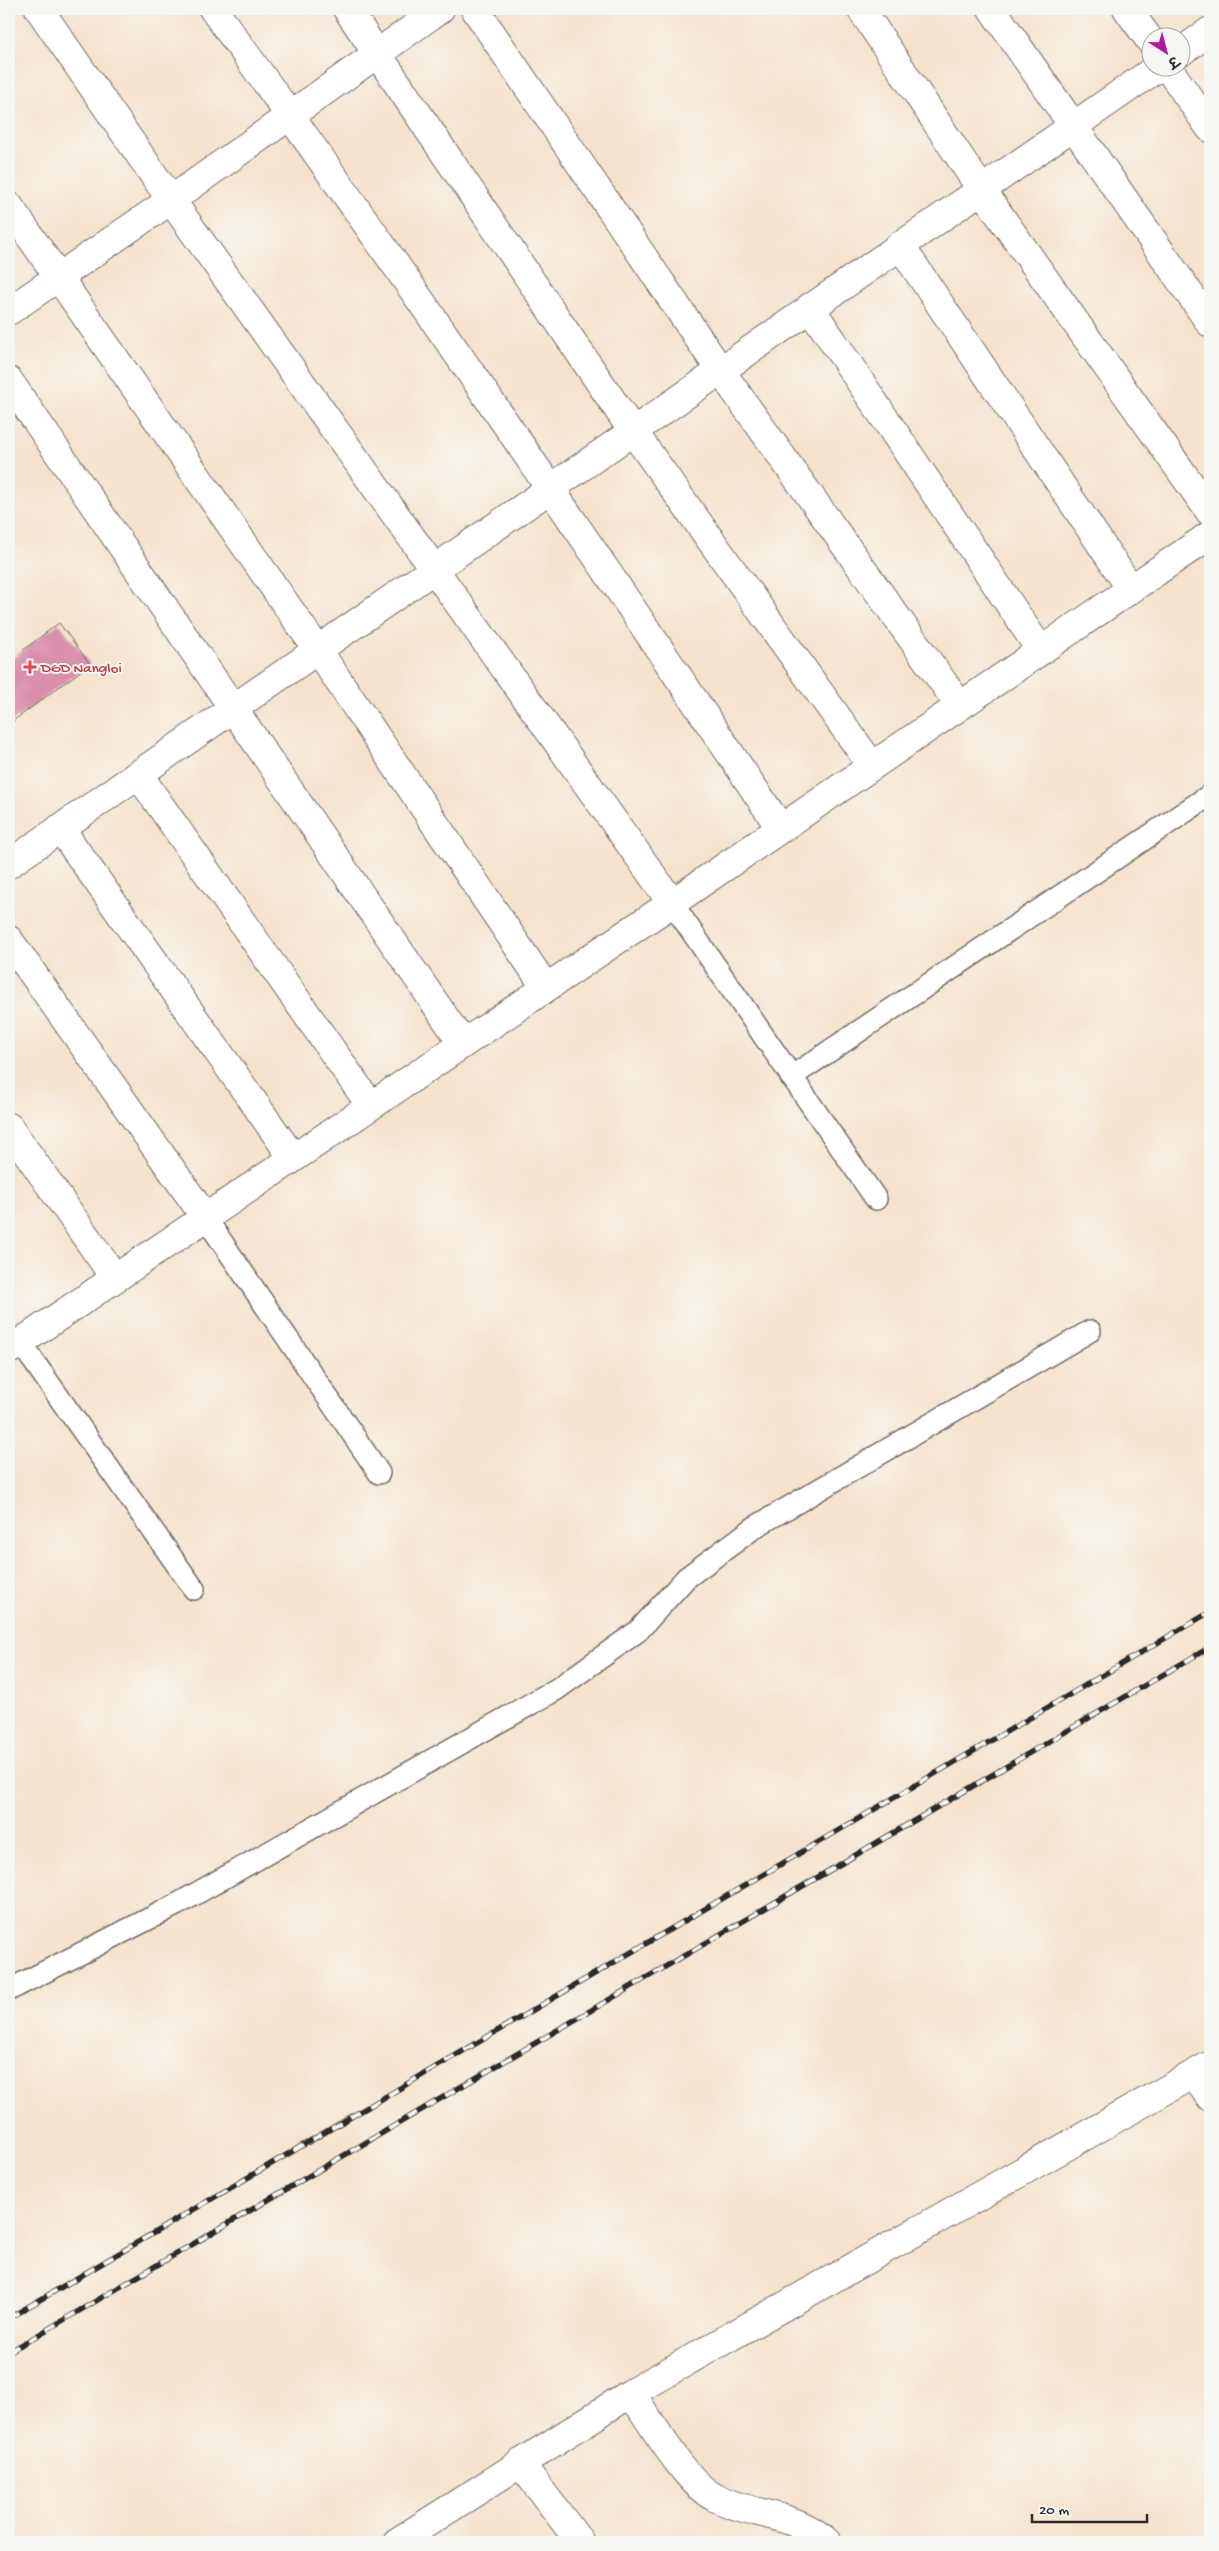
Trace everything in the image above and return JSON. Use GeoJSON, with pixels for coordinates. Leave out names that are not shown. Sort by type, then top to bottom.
{"type":"FeatureCollection","features":[{"type":"Feature","properties":{"kind":"street"},"geometry":{"type":"LineString","coordinates":[[39,9],[171,200],[672,903]]}},
{"type":"Feature","properties":{"kind":"street"},"geometry":{"type":"LineString","coordinates":[[214,9],[550,487],[781,829]]}},
{"type":"Feature","properties":{"kind":"street"},"geometry":{"type":"LineString","coordinates":[[347,9],[632,430],[872,766]]}},
{"type":"Feature","properties":{"kind":"street"},"geometry":{"type":"LineString","coordinates":[[9,310],[171,200],[440,9]]}},
{"type":"Feature","properties":{"kind":"street"},"geometry":{"type":"LineString","coordinates":[[475,9],[720,370],[960,706]]}},
{"type":"Feature","properties":{"kind":"street"},"geometry":{"type":"LineString","coordinates":[[861,9],[980,189],[1210,512]]}},
{"type":"Feature","properties":{"kind":"street"},"geometry":{"type":"LineString","coordinates":[[992,9],[1210,323]]}},
{"type":"Feature","properties":{"kind":"street"},"geometry":{"type":"LineString","coordinates":[[1128,9],[1142,29]]}},
{"type":"Feature","properties":{"kind":"street"},"geometry":{"type":"LineString","coordinates":[[1192,44],[1210,31]]}},
{"type":"Feature","properties":{"kind":"street"},"geometry":{"type":"LineString","coordinates":[[9,864],[632,430],[1142,78]]}},
{"type":"Feature","properties":{"kind":"street"},"geometry":{"type":"LineString","coordinates":[[1175,78],[1210,128]]}},
{"type":"Feature","properties":{"kind":"street"},"geometry":{"type":"LineString","coordinates":[[9,206],[317,649],[546,988]]}},
{"type":"Feature","properties":{"kind":"street"},"geometry":{"type":"LineString","coordinates":[[900,245],[1131,589]]}},
{"type":"Feature","properties":{"kind":"street"},"geometry":{"type":"LineString","coordinates":[[810,307],[1041,651]]}},
{"type":"Feature","properties":{"kind":"street"},"geometry":{"type":"LineString","coordinates":[[9,381],[463,1044]]}},
{"type":"Feature","properties":{"kind":"street"},"geometry":{"type":"LineString","coordinates":[[12,1340],[115,1278],[371,1106],[781,829],[1210,534]]}},
{"type":"Feature","properties":{"kind":"street"},"geometry":{"type":"LineString","coordinates":[[138,774],[371,1106]]}},
{"type":"Feature","properties":{"kind":"street"},"geometry":{"type":"LineString","coordinates":[[60,828],[293,1158]]}},
{"type":"Feature","properties":{"kind":"street"},"geometry":{"type":"LineString","coordinates":[[9,940],[205,1217]]}},
{"type":"Feature","properties":{"kind":"street"},"geometry":{"type":"LineString","coordinates":[[9,1127],[115,1278]]}},
{"type":"Feature","properties":{"kind":"street"},"geometry":{"type":"LineString","coordinates":[[397,2542],[631,2393],[1202,2070],[1210,2097]]}},
{"type":"Feature","properties":{"kind":"street"},"geometry":{"type":"LineString","coordinates":[[631,2393],[682,2467],[712,2497],[744,2509],[784,2517],[818,2534],[827,2542]]}},
{"type":"Feature","properties":{"kind":"street"},"geometry":{"type":"LineString","coordinates":[[520,2463],[580,2542]]}},
{"type":"Feature","properties":{"kind":"lane"},"geometry":{"type":"LineString","coordinates":[[791,1077],[1210,795]]}},
{"type":"Feature","properties":{"kind":"lane"},"geometry":{"type":"LineString","coordinates":[[672,903],[876,1199]]}},
{"type":"Feature","properties":{"kind":"lane"},"geometry":{"type":"LineString","coordinates":[[205,1217],[379,1473]]}},
{"type":"Feature","properties":{"kind":"lane"},"geometry":{"type":"LineString","coordinates":[[9,1990],[176,1905],[557,1689],[638,1630],[686,1578],[755,1527],[1090,1332]]}},
{"type":"Feature","properties":{"kind":"lane"},"geometry":{"type":"LineString","coordinates":[[12,1340],[194,1590]]}},
{"type":"Feature","properties":{"kind":"building"},"geometry":{"type":"Polygon","coordinates":[[[59,623],[90,664],[9,724],[9,661],[59,623]]]}},
{"type":"Feature","properties":{"kind":"railway"},"geometry":{"type":"LineString","coordinates":[[9,2318],[1210,1612]]}},
{"type":"Feature","properties":{"kind":"railway"},"geometry":{"type":"LineString","coordinates":[[9,2352],[1210,1647]]}},
{"type":"Feature","properties":{"kind":"place","name":"DGD Nangloi"},"geometry":{"type":"Point","coordinates":[30,667]}}]}
